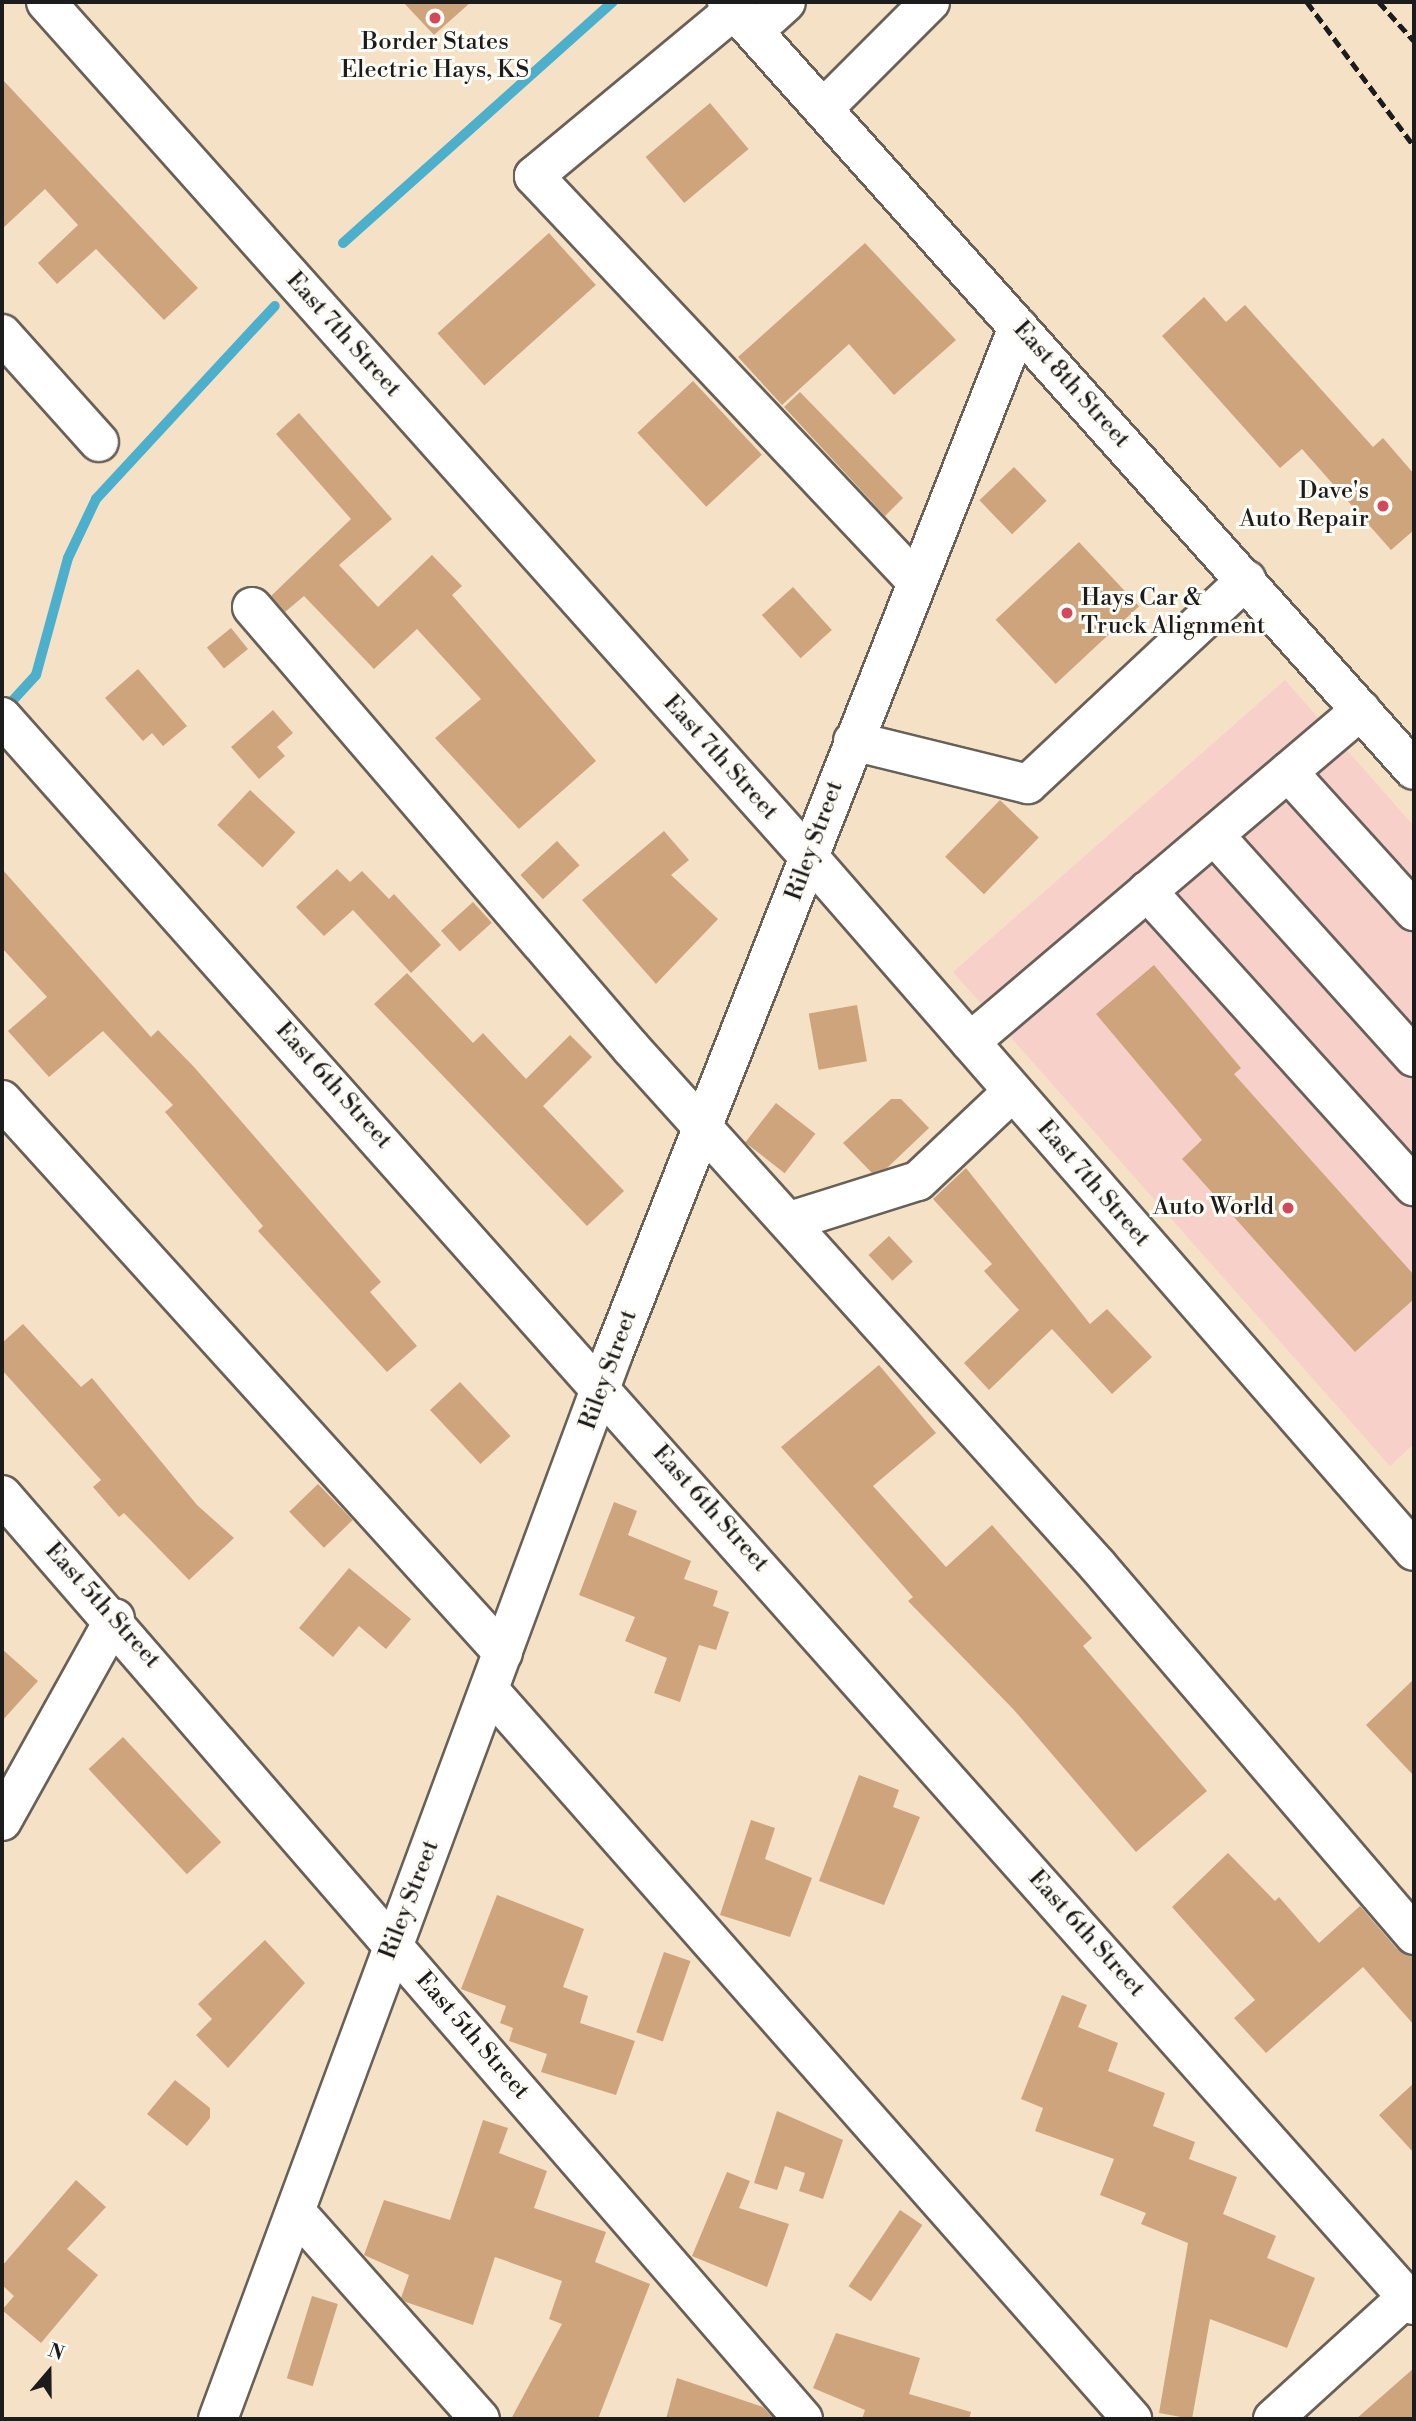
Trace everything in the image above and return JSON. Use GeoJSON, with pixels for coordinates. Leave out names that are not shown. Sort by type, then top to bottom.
{"type":"FeatureCollection","features":[{"type":"Feature","properties":{"kind":"street","name":"East 7th Street"},"geometry":{"type":"LineString","coordinates":[[47,2],[808,856],[1414,1551]]}},
{"type":"Feature","properties":{"kind":"street"},"geometry":{"type":"LineString","coordinates":[[786,2],[738,14],[534,176],[916,582]]}},
{"type":"Feature","properties":{"kind":"street"},"geometry":{"type":"LineString","coordinates":[[824,108],[930,2]]}},
{"type":"Feature","properties":{"kind":"street","name":"East 8th Street"},"geometry":{"type":"LineString","coordinates":[[738,14],[1414,770]]}},
{"type":"Feature","properties":{"kind":"street","name":"Riley Street"},"geometry":{"type":"LineString","coordinates":[[218,2419],[602,1385],[1018,327]]}},
{"type":"Feature","properties":{"kind":"street"},"geometry":{"type":"LineString","coordinates":[[2,334],[99,442]]}},
{"type":"Feature","properties":{"kind":"street"},"geometry":{"type":"LineString","coordinates":[[853,741],[1028,784],[1246,580]]}},
{"type":"Feature","properties":{"kind":"street"},"geometry":{"type":"LineString","coordinates":[[252,607],[631,1048],[705,1126],[1098,1566],[1414,1935]]}},
{"type":"Feature","properties":{"kind":"street"},"geometry":{"type":"LineString","coordinates":[[970,1042],[1361,710]]}},
{"type":"Feature","properties":{"kind":"street","name":"East 6th Street"},"geometry":{"type":"LineString","coordinates":[[7,723],[602,1385],[1411,2301]]}},
{"type":"Feature","properties":{"kind":"street"},"geometry":{"type":"LineString","coordinates":[[1288,772],[1414,911]]}},
{"type":"Feature","properties":{"kind":"street"},"geometry":{"type":"LineString","coordinates":[[1214,835],[1414,1057]]}},
{"type":"Feature","properties":{"kind":"street"},"geometry":{"type":"LineString","coordinates":[[1147,891],[1414,1186]]}},
{"type":"Feature","properties":{"kind":"street"},"geometry":{"type":"LineString","coordinates":[[790,1221],[918,1181],[1012,1091]]}},
{"type":"Feature","properties":{"kind":"street"},"geometry":{"type":"LineString","coordinates":[[2,1100],[503,1653]]}},
{"type":"Feature","properties":{"kind":"street","name":"East 5th Street"},"geometry":{"type":"LineString","coordinates":[[2,1494],[115,1618],[393,1945],[803,2419]]}},
{"type":"Feature","properties":{"kind":"street"},"geometry":{"type":"LineString","coordinates":[[2,1821],[115,1618]]}},
{"type":"Feature","properties":{"kind":"street"},"geometry":{"type":"LineString","coordinates":[[490,1691],[1132,2419]]}},
{"type":"Feature","properties":{"kind":"street"},"geometry":{"type":"LineString","coordinates":[[296,2211],[480,2419]]}},
{"type":"Feature","properties":{"kind":"street"},"geometry":{"type":"LineString","coordinates":[[1273,2419],[1411,2301]]}},
{"type":"Feature","properties":{"kind":"shaded area","name":"Auto World"},"geometry":{"type":"Polygon","coordinates":[[[1285,680],[1414,826],[1414,1444],[1390,1466],[953,972],[1285,680]]]}},
{"type":"Feature","properties":{"kind":"building","name":"Border States Electric Hays, KS"},"geometry":{"type":"Polygon","coordinates":[[[403,2],[471,2],[434,35],[403,2]]]}},
{"type":"Feature","properties":{"kind":"building"},"geometry":{"type":"Polygon","coordinates":[[[2,79],[198,288],[164,320],[96,249],[57,284],[38,263],[78,225],[45,189],[2,229],[2,79]]]}},
{"type":"Feature","properties":{"kind":"building"},"geometry":{"type":"Polygon","coordinates":[[[710,103],[749,149],[684,203],[646,157],[710,103]]]}},
{"type":"Feature","properties":{"kind":"building"},"geometry":{"type":"Polygon","coordinates":[[[549,233],[596,285],[484,385],[438,333],[549,233]]]}},
{"type":"Feature","properties":{"kind":"building"},"geometry":{"type":"Polygon","coordinates":[[[865,243],[956,340],[894,395],[849,344],[782,405],[738,357],[865,243]]]}},
{"type":"Feature","properties":{"kind":"building"},"geometry":{"type":"Polygon","coordinates":[[[1204,297],[1226,322],[1245,305],[1373,447],[1383,438],[1414,474],[1414,530],[1391,550],[1302,449],[1280,468],[1162,336],[1204,297]]]}},
{"type":"Feature","properties":{"kind":"building"},"geometry":{"type":"Polygon","coordinates":[[[693,381],[762,455],[706,507],[637,433],[693,381]]]}},
{"type":"Feature","properties":{"kind":"building"},"geometry":{"type":"Polygon","coordinates":[[[800,392],[903,498],[885,516],[784,407],[800,392]]]}},
{"type":"Feature","properties":{"kind":"building"},"geometry":{"type":"Polygon","coordinates":[[[299,413],[392,519],[339,565],[378,607],[432,555],[462,586],[452,595],[596,761],[519,829],[435,738],[481,699],[417,629],[374,669],[304,596],[285,612],[271,596],[351,519],[276,434],[299,413]]]}},
{"type":"Feature","properties":{"kind":"building"},"geometry":{"type":"Polygon","coordinates":[[[1014,467],[1047,501],[1012,534],[979,500],[1014,467]]]}},
{"type":"Feature","properties":{"kind":"building","name":"Hays Car & Truck Alignment"},"geometry":{"type":"Polygon","coordinates":[[[1079,542],[1139,606],[1056,684],[996,620],[1079,542]]]}},
{"type":"Feature","properties":{"kind":"building"},"geometry":{"type":"Polygon","coordinates":[[[793,587],[832,630],[801,658],[762,615],[793,587]]]}},
{"type":"Feature","properties":{"kind":"building"},"geometry":{"type":"Polygon","coordinates":[[[231,628],[248,649],[224,668],[207,648],[231,628]]]}},
{"type":"Feature","properties":{"kind":"building"},"geometry":{"type":"Polygon","coordinates":[[[138,669],[187,726],[163,746],[152,733],[143,741],[105,698],[138,669]]]}},
{"type":"Feature","properties":{"kind":"building"},"geometry":{"type":"Polygon","coordinates":[[[273,710],[293,733],[277,747],[285,756],[259,779],[231,747],[273,710]]]}},
{"type":"Feature","properties":{"kind":"building"},"geometry":{"type":"Polygon","coordinates":[[[250,790],[295,832],[263,867],[217,825],[250,790]]]}},
{"type":"Feature","properties":{"kind":"building"},"geometry":{"type":"Polygon","coordinates":[[[1000,800],[1039,838],[984,894],[945,857],[1000,800]]]}},
{"type":"Feature","properties":{"kind":"building"},"geometry":{"type":"Polygon","coordinates":[[[664,831],[689,860],[671,875],[718,919],[656,984],[582,900],[664,831]]]}},
{"type":"Feature","properties":{"kind":"building"},"geometry":{"type":"Polygon","coordinates":[[[557,841],[580,865],[543,899],[520,875],[557,841]]]}},
{"type":"Feature","properties":{"kind":"building"},"geometry":{"type":"Polygon","coordinates":[[[2,869],[151,1037],[158,1030],[194,1067],[381,1282],[370,1292],[417,1346],[387,1372],[258,1231],[263,1226],[165,1112],[173,1105],[103,1031],[49,1077],[8,1031],[47,997],[2,948],[2,869]]]}},
{"type":"Feature","properties":{"kind":"building"},"geometry":{"type":"Polygon","coordinates":[[[337,869],[350,882],[362,871],[389,899],[394,894],[441,945],[411,973],[353,910],[324,936],[296,907],[337,869]]]}},
{"type":"Feature","properties":{"kind":"building"},"geometry":{"type":"Polygon","coordinates":[[[473,902],[492,923],[460,952],[441,931],[473,902]]]}},
{"type":"Feature","properties":{"kind":"building"},"geometry":{"type":"Polygon","coordinates":[[[1154,965],[1241,1068],[1234,1074],[1414,1275],[1414,1299],[1355,1352],[1182,1159],[1202,1140],[1096,1014],[1154,965]]]}},
{"type":"Feature","properties":{"kind":"building"},"geometry":{"type":"Polygon","coordinates":[[[407,973],[473,1043],[483,1033],[526,1079],[570,1035],[592,1057],[543,1106],[624,1191],[587,1226],[374,1004],[407,973]]]}},
{"type":"Feature","properties":{"kind":"building"},"geometry":{"type":"Polygon","coordinates":[[[857,1005],[867,1061],[819,1070],[809,1014],[857,1005]]]}},
{"type":"Feature","properties":{"kind":"building"},"geometry":{"type":"Polygon","coordinates":[[[891,1099],[901,1099],[929,1128],[887,1168],[872,1173],[843,1143],[891,1099]]]}},
{"type":"Feature","properties":{"kind":"building"},"geometry":{"type":"Polygon","coordinates":[[[776,1103],[815,1134],[785,1173],[745,1142],[776,1103]]]}},
{"type":"Feature","properties":{"kind":"building"},"geometry":{"type":"Polygon","coordinates":[[[966,1168],[1090,1324],[1107,1309],[1152,1357],[1112,1394],[1052,1329],[989,1390],[964,1363],[1019,1310],[984,1271],[992,1264],[933,1199],[966,1168]]]}},
{"type":"Feature","properties":{"kind":"building"},"geometry":{"type":"Polygon","coordinates":[[[889,1236],[913,1262],[892,1281],[869,1255],[889,1236]]]}},
{"type":"Feature","properties":{"kind":"building"},"geometry":{"type":"Polygon","coordinates":[[[23,1324],[81,1387],[92,1378],[197,1505],[234,1538],[189,1580],[124,1513],[119,1517],[93,1487],[101,1480],[2,1370],[2,1343],[23,1324]]]}},
{"type":"Feature","properties":{"kind":"building"},"geometry":{"type":"Polygon","coordinates":[[[879,1365],[936,1433],[873,1486],[946,1567],[992,1525],[1092,1638],[1083,1646],[1207,1791],[1136,1852],[1014,1710],[908,1601],[913,1597],[781,1447],[879,1365]]]}},
{"type":"Feature","properties":{"kind":"building"},"geometry":{"type":"Polygon","coordinates":[[[460,1382],[510,1436],[480,1464],[430,1410],[460,1382]]]}},
{"type":"Feature","properties":{"kind":"building"},"geometry":{"type":"Polygon","coordinates":[[[318,1484],[353,1520],[324,1548],[289,1512],[318,1484]]]}},
{"type":"Feature","properties":{"kind":"building"},"geometry":{"type":"Polygon","coordinates":[[[614,1502],[637,1511],[628,1535],[691,1561],[684,1579],[718,1591],[713,1606],[729,1612],[716,1650],[699,1645],[680,1702],[654,1693],[667,1658],[625,1641],[635,1617],[579,1595],[614,1502]]]}},
{"type":"Feature","properties":{"kind":"building"},"geometry":{"type":"Polygon","coordinates":[[[349,1568],[411,1619],[386,1649],[359,1626],[333,1657],[299,1628],[349,1568]]]}},
{"type":"Feature","properties":{"kind":"building"},"geometry":{"type":"Polygon","coordinates":[[[2,1649],[38,1681],[2,1721],[2,1649]]]}},
{"type":"Feature","properties":{"kind":"building"},"geometry":{"type":"Polygon","coordinates":[[[1414,1679],[1414,1776],[1366,1725],[1414,1679]]]}},
{"type":"Feature","properties":{"kind":"building"},"geometry":{"type":"Polygon","coordinates":[[[123,1737],[221,1842],[187,1874],[89,1769],[123,1737]]]}},
{"type":"Feature","properties":{"kind":"building"},"geometry":{"type":"Polygon","coordinates":[[[859,1775],[899,1790],[893,1807],[920,1817],[884,1905],[819,1881],[859,1775]]]}},
{"type":"Feature","properties":{"kind":"building"},"geometry":{"type":"Polygon","coordinates":[[[751,1820],[775,1828],[765,1859],[812,1878],[790,1937],[720,1915],[751,1820]]]}},
{"type":"Feature","properties":{"kind":"building"},"geometry":{"type":"Polygon","coordinates":[[[1228,1853],[1275,1901],[1279,1897],[1319,1943],[1360,1906],[1397,1949],[1414,1956],[1414,2025],[1363,1967],[1266,2053],[1234,2018],[1255,2000],[1172,1907],[1228,1853]]]}},
{"type":"Feature","properties":{"kind":"building"},"geometry":{"type":"Polygon","coordinates":[[[497,1895],[584,1929],[563,1987],[588,1996],[580,2023],[635,2041],[616,2095],[541,2072],[547,2054],[509,2041],[513,2028],[500,2023],[506,2006],[461,1989],[497,1895]]]}},
{"type":"Feature","properties":{"kind":"building"},"geometry":{"type":"Polygon","coordinates":[[[265,1940],[305,1983],[228,2068],[196,2035],[212,2019],[198,2004],[265,1940]]]}},
{"type":"Feature","properties":{"kind":"building"},"geometry":{"type":"Polygon","coordinates":[[[664,1952],[690,1961],[663,2041],[636,2032],[664,1952]]]}},
{"type":"Feature","properties":{"kind":"building"},"geometry":{"type":"Polygon","coordinates":[[[1062,1995],[1087,2005],[1078,2027],[1118,2043],[1108,2071],[1165,2093],[1153,2126],[1195,2142],[1189,2159],[1237,2177],[1223,2214],[1276,2236],[1267,2258],[1315,2278],[1287,2348],[1210,2319],[1192,2419],[1159,2413],[1188,2243],[1141,2224],[1146,2213],[1100,2195],[1114,2159],[1035,2131],[1043,2108],[1021,2099],[1062,1995]]]}},
{"type":"Feature","properties":{"kind":"building"},"geometry":{"type":"Polygon","coordinates":[[[175,2080],[210,2108],[210,2118],[187,2146],[147,2114],[175,2080]]]}},
{"type":"Feature","properties":{"kind":"building"},"geometry":{"type":"Polygon","coordinates":[[[1414,2083],[1414,2153],[1379,2115],[1414,2083]]]}},
{"type":"Feature","properties":{"kind":"building"},"geometry":{"type":"Polygon","coordinates":[[[777,2111],[843,2140],[823,2199],[799,2191],[805,2173],[785,2166],[777,2190],[754,2183],[777,2111]]]}},
{"type":"Feature","properties":{"kind":"building"},"geometry":{"type":"Polygon","coordinates":[[[483,2120],[508,2128],[499,2153],[547,2171],[534,2208],[606,2232],[595,2262],[650,2284],[598,2419],[511,2419],[562,2324],[549,2319],[562,2281],[495,2257],[473,2325],[406,2302],[401,2298],[409,2275],[364,2255],[384,2200],[450,2220],[483,2120]]]}},
{"type":"Feature","properties":{"kind":"building"},"geometry":{"type":"Polygon","coordinates":[[[727,2172],[750,2181],[739,2208],[789,2224],[767,2287],[692,2256],[727,2172]]]}},
{"type":"Feature","properties":{"kind":"building"},"geometry":{"type":"Polygon","coordinates":[[[76,2180],[106,2207],[67,2249],[98,2275],[41,2343],[2,2310],[14,2296],[2,2285],[2,2266],[76,2180]]]}},
{"type":"Feature","properties":{"kind":"building"},"geometry":{"type":"Polygon","coordinates":[[[900,2210],[922,2225],[871,2301],[849,2286],[900,2210]]]}},
{"type":"Feature","properties":{"kind":"building"},"geometry":{"type":"Polygon","coordinates":[[[312,2296],[338,2304],[313,2386],[287,2378],[312,2296]]]}},
{"type":"Feature","properties":{"kind":"building"},"geometry":{"type":"Polygon","coordinates":[[[836,2333],[920,2358],[909,2394],[971,2412],[969,2419],[862,2419],[865,2410],[813,2388],[836,2333]]]}},
{"type":"Feature","properties":{"kind":"building"},"geometry":{"type":"Polygon","coordinates":[[[1414,2368],[1414,2419],[1356,2419],[1414,2368]]]}},
{"type":"Feature","properties":{"kind":"building"},"geometry":{"type":"Polygon","coordinates":[[[677,2378],[763,2407],[774,2419],[666,2419],[677,2378]]]}},
{"type":"Feature","properties":{"kind":"waterway"},"geometry":{"type":"LineString","coordinates":[[343,243],[613,2]]}},
{"type":"Feature","properties":{"kind":"waterway"},"geometry":{"type":"LineString","coordinates":[[4,710],[36,675],[68,558],[96,499],[275,306]]}},
{"type":"Feature","properties":{"kind":"railway"},"geometry":{"type":"LineString","coordinates":[[1307,2],[1414,146]]}},
{"type":"Feature","properties":{"kind":"railway"},"geometry":{"type":"LineString","coordinates":[[1379,2],[1414,41]]}},
{"type":"Feature","properties":{"kind":"place","name":"Border States Electric Hays, KS"},"geometry":{"type":"Point","coordinates":[435,18]}},
{"type":"Feature","properties":{"kind":"place","name":"Dave's Auto Repair"},"geometry":{"type":"Point","coordinates":[1383,506]}},
{"type":"Feature","properties":{"kind":"place","name":"Hays Car & Truck Alignment"},"geometry":{"type":"Point","coordinates":[1067,613]}},
{"type":"Feature","properties":{"kind":"place","name":"Auto World"},"geometry":{"type":"Point","coordinates":[1288,1208]}}]}
